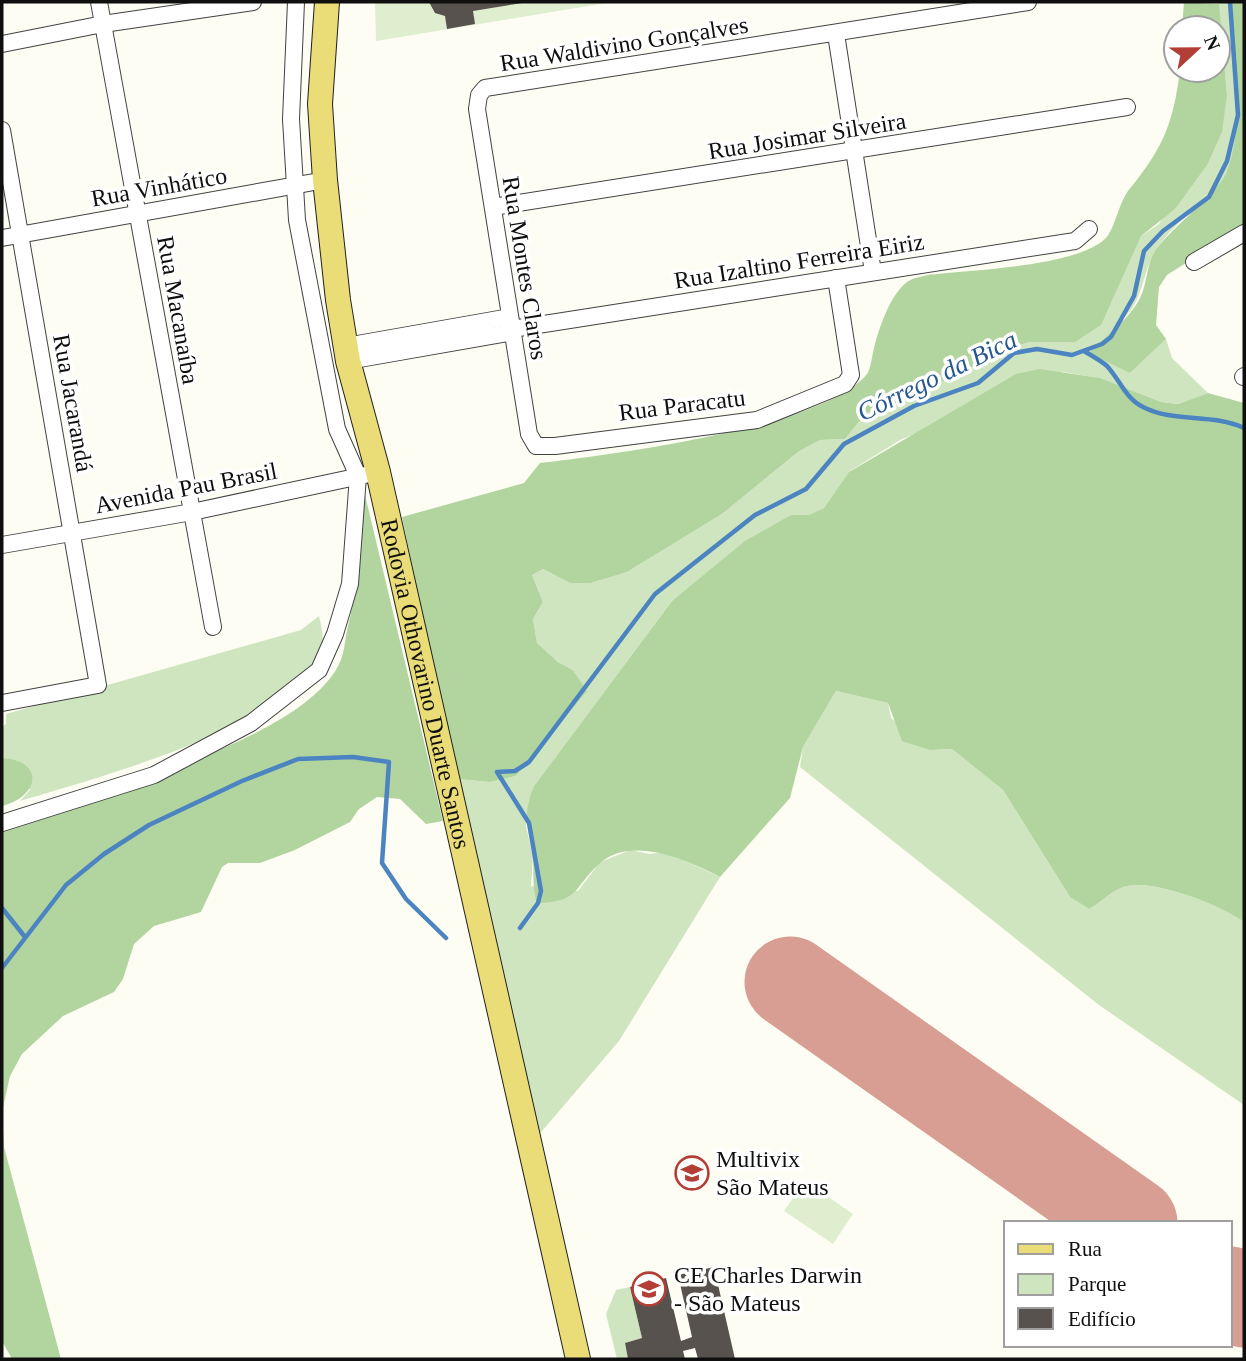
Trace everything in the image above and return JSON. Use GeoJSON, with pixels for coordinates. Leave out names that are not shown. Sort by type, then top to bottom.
{"type":"FeatureCollection","features":[{"type":"Feature","properties":{"kind":"main road","name":"Rodovia Othovarino Duarte Santos"},"geometry":{"type":"LineString","coordinates":[[327,2],[320,104],[325,180],[347,354],[368,474],[578,1359]]}},
{"type":"Feature","properties":{"kind":"street","name":"Rua Macanaíba"},"geometry":{"type":"LineString","coordinates":[[99,2],[213,627]]}},
{"type":"Feature","properties":{"kind":"street"},"geometry":{"type":"LineString","coordinates":[[2,44],[103,24],[253,2]]}},
{"type":"Feature","properties":{"kind":"street","name":"Rodovia Othovarino Duarte Santos"},"geometry":{"type":"LineString","coordinates":[[296,2],[291,119],[297,220],[337,429],[368,474]]}},
{"type":"Feature","properties":{"kind":"street","name":"Rua Waldivino Gonçalves"},"geometry":{"type":"LineString","coordinates":[[480,95],[485,88],[1028,2]]}},
{"type":"Feature","properties":{"kind":"street"},"geometry":{"type":"LineString","coordinates":[[836,34],[873,272]]}},
{"type":"Feature","properties":{"kind":"street","name":"Rua Montes Claros"},"geometry":{"type":"LineString","coordinates":[[480,95],[477,109],[529,434],[536,446]]}},
{"type":"Feature","properties":{"kind":"street","name":"Rua Josimar Silveira"},"geometry":{"type":"LineString","coordinates":[[493,207],[1127,107]]}},
{"type":"Feature","properties":{"kind":"street","name":"Rua Jacarandá"},"geometry":{"type":"LineString","coordinates":[[2,130],[98,685],[2,703]]}},
{"type":"Feature","properties":{"kind":"street","name":"Rua Vinhático"},"geometry":{"type":"LineString","coordinates":[[2,238],[325,180]]}},
{"type":"Feature","properties":{"kind":"street","name":"Rua Izaltino Ferreira Eiriz"},"geometry":{"type":"LineString","coordinates":[[347,354],[512,326],[1076,241],[1089,229]]}},
{"type":"Feature","properties":{"kind":"street"},"geometry":{"type":"LineString","coordinates":[[1194,262],[1244,233]]}},
{"type":"Feature","properties":{"kind":"street","name":"Rua Paracatu"},"geometry":{"type":"LineString","coordinates":[[536,446],[555,446],[757,420],[845,384],[851,375],[836,278]]}},
{"type":"Feature","properties":{"kind":"street"},"geometry":{"type":"LineString","coordinates":[[2,823],[155,775],[251,723],[319,670],[335,634],[350,584],[368,474]]}},
{"type":"Feature","properties":{"kind":"street","name":"Avenida Pau Brasil"},"geometry":{"type":"LineString","coordinates":[[2,545],[192,512],[368,474]]}},
{"type":"Feature","properties":{"kind":"green space"},"geometry":{"type":"Polygon","coordinates":[[[375,2],[613,2],[376,41],[375,2]]]}},
{"type":"Feature","properties":{"kind":"green space"},"geometry":{"type":"Polygon","coordinates":[[[1184,2],[1219,4],[1220,14],[1183,14],[1184,2]]]}},
{"type":"Feature","properties":{"kind":"green space"},"geometry":{"type":"Polygon","coordinates":[[[1218,2],[1230,2],[1231,14],[1219,14],[1218,2]]]}},
{"type":"Feature","properties":{"kind":"green space"},"geometry":{"type":"Polygon","coordinates":[[[1230,2],[1244,2],[1244,226],[1167,275],[1159,287],[1156,325],[1166,339],[1130,373],[1089,353],[1135,306],[1143,292],[1157,248],[1211,194],[1226,174],[1236,133],[1237,111],[1230,2]]]}},
{"type":"Feature","properties":{"kind":"green space"},"geometry":{"type":"Polygon","coordinates":[[[1232,24],[1238,111],[1233,153],[1227,173],[1210,194],[1162,241],[1150,262],[1137,300],[1116,325],[1130,373],[1166,339],[1172,358],[1208,393],[1178,404],[1161,402],[1099,378],[1063,372],[900,440],[850,471],[824,508],[809,516],[791,515],[672,601],[534,786],[526,826],[533,857],[531,886],[578,891],[600,862],[631,850],[649,854],[666,852],[720,877],[619,1041],[537,1137],[457,779],[490,782],[516,776],[586,691],[573,670],[558,662],[537,643],[533,619],[543,602],[532,575],[543,569],[570,583],[591,583],[627,572],[722,514],[798,452],[820,440],[845,439],[866,413],[904,400],[1028,342],[1075,342],[1141,236],[1159,224],[1227,95],[1226,84],[1232,84],[1232,24]]]}},
{"type":"Feature","properties":{"kind":"green space"},"geometry":{"type":"Polygon","coordinates":[[[1178,84],[1226,84],[1222,132],[1207,165],[1175,209],[1141,236],[1101,325],[1075,342],[1028,342],[904,400],[866,413],[845,439],[820,440],[798,452],[722,514],[627,572],[591,583],[570,583],[543,569],[532,575],[543,602],[533,619],[537,643],[558,662],[573,670],[587,691],[516,776],[490,782],[457,779],[402,517],[524,483],[540,463],[714,435],[808,409],[844,393],[867,374],[886,312],[895,295],[909,281],[927,275],[1047,261],[1070,256],[1105,239],[1128,191],[1158,148],[1174,106],[1178,84]]]}},
{"type":"Feature","properties":{"kind":"green space"},"geometry":{"type":"Polygon","coordinates":[[[1040,369],[1100,378],[1161,402],[1178,404],[1208,393],[1244,403],[1244,922],[1219,908],[1184,894],[1148,886],[1133,885],[1121,888],[1089,909],[1070,897],[1003,790],[952,749],[930,750],[902,741],[888,703],[836,691],[803,747],[790,798],[720,877],[659,853],[626,851],[611,856],[598,865],[569,897],[537,903],[527,816],[534,786],[672,601],[745,541],[791,515],[809,515],[824,508],[849,472],[1016,374],[1040,369]]]}},
{"type":"Feature","properties":{"kind":"green space"},"geometry":{"type":"Polygon","coordinates":[[[365,495],[443,821],[426,824],[400,799],[377,797],[359,809],[350,822],[295,850],[260,863],[228,863],[222,867],[201,912],[154,926],[134,944],[123,979],[114,992],[63,1016],[22,1054],[10,1076],[2,1112],[2,823],[135,781],[239,741],[284,717],[319,691],[340,662],[343,651],[354,597],[365,495]]]}},
{"type":"Feature","properties":{"kind":"green space"},"geometry":{"type":"Polygon","coordinates":[[[319,616],[323,643],[319,658],[299,683],[268,707],[184,748],[20,801],[30,790],[9,759],[2,758],[2,727],[6,724],[6,714],[301,630],[319,616]]]}},
{"type":"Feature","properties":{"kind":"green space"},"geometry":{"type":"Polygon","coordinates":[[[836,691],[888,703],[891,718],[930,750],[952,749],[1003,790],[1070,897],[1089,909],[1121,888],[1132,885],[1147,886],[1184,894],[1234,915],[1244,922],[1244,1105],[1099,1005],[800,767],[803,747],[836,691]]]}},
{"type":"Feature","properties":{"kind":"green space"},"geometry":{"type":"Polygon","coordinates":[[[2,758],[25,765],[31,772],[32,779],[24,795],[2,806],[2,758]]]}},
{"type":"Feature","properties":{"kind":"green space"},"geometry":{"type":"Polygon","coordinates":[[[2,1112],[4,1147],[61,1359],[12,1359],[2,1341],[2,1112]]]}},
{"type":"Feature","properties":{"kind":"green space"},"geometry":{"type":"Polygon","coordinates":[[[805,1181],[853,1214],[833,1244],[784,1211],[805,1181]]]}},
{"type":"Feature","properties":{"kind":"green space"},"geometry":{"type":"Polygon","coordinates":[[[630,1287],[642,1338],[625,1343],[628,1359],[617,1359],[606,1314],[616,1290],[630,1287]]]}},
{"type":"Feature","properties":{"kind":"building"},"geometry":{"type":"Polygon","coordinates":[[[429,2],[522,3],[473,11],[475,24],[447,29],[445,16],[435,13],[429,2]]]}},
{"type":"Feature","properties":{"kind":"building"},"geometry":{"type":"Polygon","coordinates":[[[714,1267],[735,1359],[698,1359],[695,1348],[683,1351],[685,1359],[628,1359],[625,1343],[642,1338],[630,1287],[666,1278],[681,1341],[692,1337],[678,1275],[714,1267]]]}},
{"type":"Feature","properties":{"kind":"waterway","name":"Córrego da Bica"},"geometry":{"type":"LineString","coordinates":[[520,928],[538,903],[541,891],[529,823],[497,772],[515,771],[529,762],[655,594],[755,515],[806,489],[844,444],[914,406],[978,383],[1014,353],[1037,349],[1072,355],[1102,344],[1111,337],[1134,296],[1144,251],[1163,231],[1209,197],[1227,161],[1238,115],[1230,2]]}},
{"type":"Feature","properties":{"kind":"waterway"},"geometry":{"type":"LineString","coordinates":[[1084,351],[1107,366],[1127,394],[1143,407],[1167,415],[1232,423],[1244,428]]}},
{"type":"Feature","properties":{"kind":"waterway","name":"Córrego da Bica"},"geometry":{"type":"LineString","coordinates":[[2,968],[66,885],[104,854],[149,825],[242,781],[298,759],[353,757],[389,762],[382,863],[406,899],[446,938]]}},
{"type":"Feature","properties":{"kind":"waterway"},"geometry":{"type":"LineString","coordinates":[[2,908],[25,937]]}},
{"type":"Feature","properties":{"kind":"runway"},"geometry":{"type":"LineString","coordinates":[[790,982],[1129,1221]]}},
{"type":"Feature","properties":{"kind":"runway"},"geometry":{"type":"LineString","coordinates":[[1232,1293],[1244,1302]]}},
{"type":"Feature","properties":{"kind":"place","name":"Multivix São Mateus"},"geometry":{"type":"Point","coordinates":[692,1173]}},
{"type":"Feature","properties":{"kind":"place","name":"CE Charles Darwin - São Mateus"},"geometry":{"type":"Point","coordinates":[649,1289]}}]}
